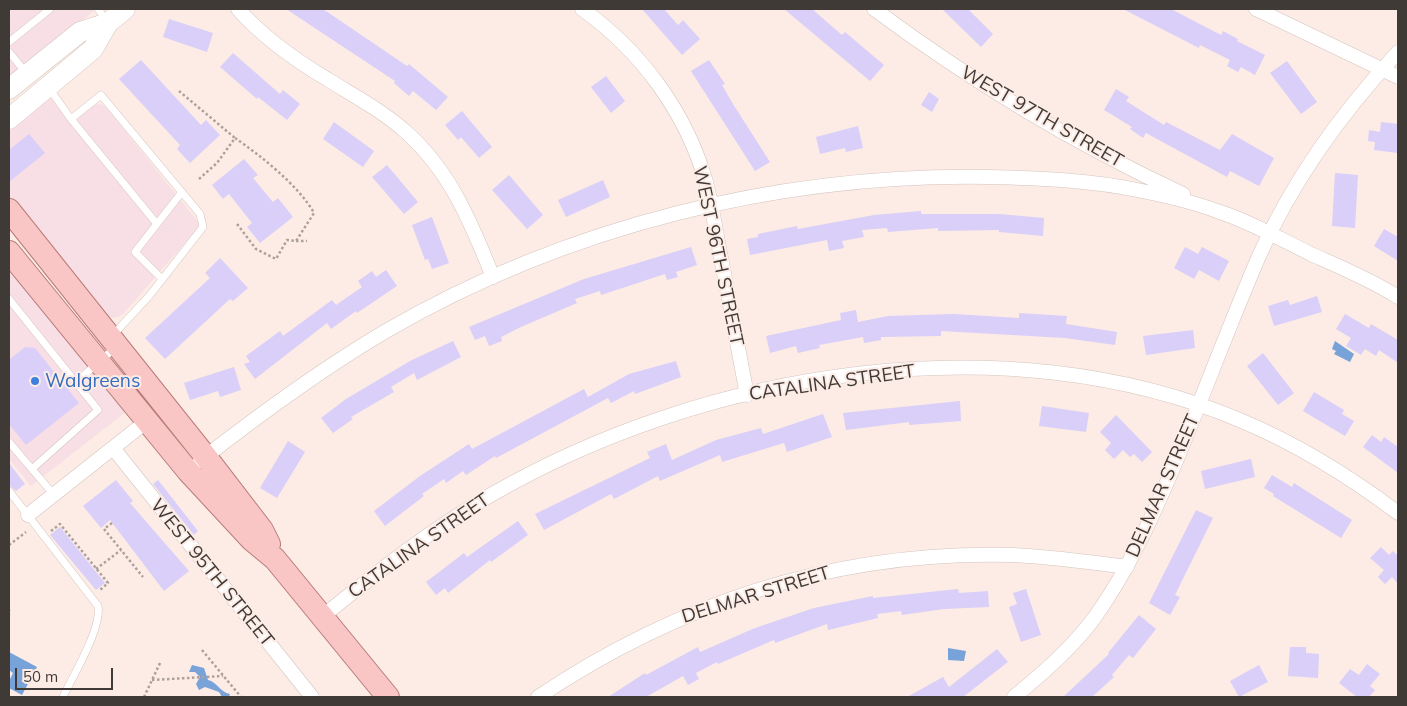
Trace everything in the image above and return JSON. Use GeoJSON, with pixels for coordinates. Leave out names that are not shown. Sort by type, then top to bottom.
{"type":"FeatureCollection","features":[{"type":"Feature","properties":{"kind":"main road"},"geometry":{"type":"LineString","coordinates":[[9,89],[103,16],[124,9]]}},
{"type":"Feature","properties":{"kind":"main road"},"geometry":{"type":"LineString","coordinates":[[9,119],[93,49],[103,16]]}},
{"type":"Feature","properties":{"kind":"main road"},"geometry":{"type":"LineString","coordinates":[[9,210],[206,456],[262,530],[275,559]]}},
{"type":"Feature","properties":{"kind":"main road"},"geometry":{"type":"LineString","coordinates":[[9,252],[188,471],[252,540],[275,559],[388,697]]}},
{"type":"Feature","properties":{"kind":"street"},"geometry":{"type":"LineString","coordinates":[[238,9],[265,34],[298,60],[385,115],[406,131],[429,154],[451,183],[469,216],[494,277]]}},
{"type":"Feature","properties":{"kind":"street","name":"WEST 96TH STREET"},"geometry":{"type":"LineString","coordinates":[[582,9],[628,48],[653,76],[677,112],[694,147],[706,181],[747,395]]}},
{"type":"Feature","properties":{"kind":"street","name":"WEST 97TH STREET"},"geometry":{"type":"LineString","coordinates":[[874,9],[963,72],[1026,112],[1145,176],[1219,211]]}},
{"type":"Feature","properties":{"kind":"street"},"geometry":{"type":"LineString","coordinates":[[1256,9],[1398,77]]}},
{"type":"Feature","properties":{"kind":"street","name":"DELMAR STREET"},"geometry":{"type":"LineString","coordinates":[[538,697],[622,646],[684,616],[753,592],[833,570],[894,560],[954,556],[1015,555],[1127,567],[1140,544],[1270,234],[1322,145],[1382,69],[1398,52]]}},
{"type":"Feature","properties":{"kind":"street"},"geometry":{"type":"LineString","coordinates":[[188,471],[278,401],[330,366],[418,314],[494,277],[563,248],[609,233],[711,205],[830,184],[951,176],[1085,182],[1139,190],[1219,211],[1398,297]]}},
{"type":"Feature","properties":{"kind":"street","name":"CATALINA STREET"},"geometry":{"type":"LineString","coordinates":[[322,617],[387,564],[438,528],[489,496],[545,466],[653,421],[747,395],[799,384],[869,374],[926,369],[984,368],[1080,376],[1143,388],[1240,420],[1321,459],[1398,513]]}},
{"type":"Feature","properties":{"kind":"street"},"geometry":{"type":"LineString","coordinates":[[28,515],[147,421]]}},
{"type":"Feature","properties":{"kind":"street","name":"WEST 95TH STREET"},"geometry":{"type":"LineString","coordinates":[[113,448],[312,697]]}},
{"type":"Feature","properties":{"kind":"street"},"geometry":{"type":"LineString","coordinates":[[1014,697],[1040,676],[1071,646],[1094,618],[1127,567]]}},
{"type":"Feature","properties":{"kind":"lane"},"geometry":{"type":"LineString","coordinates":[[9,42],[50,9]]}},
{"type":"Feature","properties":{"kind":"lane"},"geometry":{"type":"LineString","coordinates":[[9,52],[27,74]]}},
{"type":"Feature","properties":{"kind":"lane"},"geometry":{"type":"LineString","coordinates":[[48,87],[71,119],[157,224]]}},
{"type":"Feature","properties":{"kind":"lane"},"geometry":{"type":"LineString","coordinates":[[71,119],[101,95],[200,214],[203,227],[99,362],[76,382]]}},
{"type":"Feature","properties":{"kind":"lane"},"geometry":{"type":"LineString","coordinates":[[162,279],[135,252],[182,192]]}},
{"type":"Feature","properties":{"kind":"lane"},"geometry":{"type":"LineString","coordinates":[[9,299],[98,410],[32,469]]}},
{"type":"Feature","properties":{"kind":"lane"},"geometry":{"type":"LineString","coordinates":[[9,442],[54,495]]}},
{"type":"Feature","properties":{"kind":"lane"},"geometry":{"type":"LineString","coordinates":[[9,491],[98,606],[98,618],[63,697]]}},
{"type":"Feature","properties":{"kind":"path"},"geometry":{"type":"LineString","coordinates":[[179,91],[234,138],[254,151],[292,185],[313,210],[314,215],[296,241]]}},
{"type":"Feature","properties":{"kind":"path"},"geometry":{"type":"LineString","coordinates":[[199,178],[217,163],[234,138]]}},
{"type":"Feature","properties":{"kind":"path"},"geometry":{"type":"LineString","coordinates":[[237,224],[256,249],[276,259],[287,240],[307,241]]}},
{"type":"Feature","properties":{"kind":"path"},"geometry":{"type":"LineString","coordinates":[[112,523],[104,530],[143,577]]}},
{"type":"Feature","properties":{"kind":"path"},"geometry":{"type":"LineString","coordinates":[[48,534],[60,524],[108,583],[92,596]]}},
{"type":"Feature","properties":{"kind":"path"},"geometry":{"type":"LineString","coordinates":[[9,545],[26,532]]}},
{"type":"Feature","properties":{"kind":"path"},"geometry":{"type":"LineString","coordinates":[[96,569],[121,550]]}},
{"type":"Feature","properties":{"kind":"path"},"geometry":{"type":"LineString","coordinates":[[9,608],[9,615]]}},
{"type":"Feature","properties":{"kind":"path"},"geometry":{"type":"LineString","coordinates":[[202,650],[242,697]]}},
{"type":"Feature","properties":{"kind":"path"},"geometry":{"type":"LineString","coordinates":[[144,697],[161,661]]}},
{"type":"Feature","properties":{"kind":"path"},"geometry":{"type":"LineString","coordinates":[[152,680],[223,676]]}},
{"type":"Feature","properties":{"kind":"shaded area"},"geometry":{"type":"Polygon","coordinates":[[[9,9],[96,9],[9,80],[9,9]]]}},
{"type":"Feature","properties":{"kind":"shaded area"},"geometry":{"type":"Polygon","coordinates":[[[50,97],[71,124],[93,106],[98,104],[105,106],[199,223],[197,229],[124,313],[118,317],[106,318],[9,201],[9,131],[50,97]]]}},
{"type":"Feature","properties":{"kind":"shaded area"},"geometry":{"type":"Polygon","coordinates":[[[9,265],[127,411],[31,486],[9,459],[9,265]]]}},
{"type":"Feature","properties":{"kind":"water"},"geometry":{"type":"Polygon","coordinates":[[[1335,341],[1354,354],[1350,362],[1334,354],[1336,351],[1332,349],[1335,341]]]}},
{"type":"Feature","properties":{"kind":"water"},"geometry":{"type":"Polygon","coordinates":[[[948,648],[966,651],[964,661],[948,660],[948,648]]]}},
{"type":"Feature","properties":{"kind":"water"},"geometry":{"type":"Polygon","coordinates":[[[9,652],[37,667],[22,695],[9,688],[9,681],[13,673],[9,670],[9,652]]]}},
{"type":"Feature","properties":{"kind":"water"},"geometry":{"type":"Polygon","coordinates":[[[192,665],[204,668],[208,680],[230,694],[229,697],[222,697],[219,692],[205,687],[199,690],[196,684],[200,677],[195,672],[189,672],[192,665]]]}},
{"type":"Feature","properties":{"kind":"building"},"geometry":{"type":"Polygon","coordinates":[[[286,9],[323,9],[407,66],[409,64],[448,97],[436,110],[413,91],[409,96],[394,83],[395,81],[286,9]]]}},
{"type":"Feature","properties":{"kind":"building"},"geometry":{"type":"Polygon","coordinates":[[[642,9],[664,9],[678,25],[683,20],[700,39],[682,55],[642,9]]]}},
{"type":"Feature","properties":{"kind":"building"},"geometry":{"type":"Polygon","coordinates":[[[784,9],[812,9],[842,35],[845,32],[884,65],[870,81],[784,9]]]}},
{"type":"Feature","properties":{"kind":"building"},"geometry":{"type":"Polygon","coordinates":[[[942,9],[968,9],[993,34],[981,47],[942,9]]]}},
{"type":"Feature","properties":{"kind":"building"},"geometry":{"type":"Polygon","coordinates":[[[1123,9],[1171,9],[1221,35],[1223,31],[1238,39],[1237,41],[1265,55],[1255,75],[1241,67],[1238,72],[1227,66],[1230,60],[1200,45],[1199,48],[1123,9]]]}},
{"type":"Feature","properties":{"kind":"building"},"geometry":{"type":"Polygon","coordinates":[[[169,19],[213,33],[207,52],[163,37],[169,19]]]}},
{"type":"Feature","properties":{"kind":"building"},"geometry":{"type":"Polygon","coordinates":[[[233,53],[280,94],[283,90],[300,104],[287,120],[258,97],[257,99],[220,67],[233,53]]]}},
{"type":"Feature","properties":{"kind":"building"},"geometry":{"type":"Polygon","coordinates":[[[141,60],[201,125],[206,120],[220,135],[190,163],[177,149],[180,145],[119,79],[141,60]]]}},
{"type":"Feature","properties":{"kind":"building"},"geometry":{"type":"Polygon","coordinates":[[[709,60],[725,84],[722,85],[733,104],[770,162],[755,171],[691,71],[709,60]]]}},
{"type":"Feature","properties":{"kind":"building"},"geometry":{"type":"Polygon","coordinates":[[[1287,61],[1317,102],[1301,114],[1270,73],[1287,61]]]}},
{"type":"Feature","properties":{"kind":"building"},"geometry":{"type":"Polygon","coordinates":[[[606,76],[625,101],[611,113],[591,87],[606,76]]]}},
{"type":"Feature","properties":{"kind":"building"},"geometry":{"type":"Polygon","coordinates":[[[1116,89],[1129,97],[1126,101],[1164,125],[1166,122],[1220,150],[1232,134],[1274,158],[1259,186],[1230,171],[1227,177],[1146,133],[1143,138],[1130,129],[1132,127],[1104,110],[1116,89]]]}},
{"type":"Feature","properties":{"kind":"building"},"geometry":{"type":"Polygon","coordinates":[[[929,92],[939,99],[932,112],[921,105],[929,92]]]}},
{"type":"Feature","properties":{"kind":"building"},"geometry":{"type":"Polygon","coordinates":[[[462,111],[492,147],[479,158],[461,137],[458,140],[445,125],[462,111]]]}},
{"type":"Feature","properties":{"kind":"building"},"geometry":{"type":"Polygon","coordinates":[[[334,122],[374,151],[363,167],[323,139],[334,122]]]}},
{"type":"Feature","properties":{"kind":"building"},"geometry":{"type":"Polygon","coordinates":[[[1381,122],[1398,124],[1398,153],[1374,150],[1375,142],[1368,141],[1369,130],[1380,132],[1381,122]]]}},
{"type":"Feature","properties":{"kind":"building"},"geometry":{"type":"Polygon","coordinates":[[[858,126],[863,148],[846,152],[845,148],[820,154],[816,137],[858,126]]]}},
{"type":"Feature","properties":{"kind":"building"},"geometry":{"type":"Polygon","coordinates":[[[29,134],[45,153],[9,182],[9,150],[29,134]]]}},
{"type":"Feature","properties":{"kind":"building"},"geometry":{"type":"Polygon","coordinates":[[[244,159],[258,175],[253,178],[273,202],[278,198],[293,217],[260,243],[247,227],[252,223],[229,194],[223,199],[212,185],[244,159]]]}},
{"type":"Feature","properties":{"kind":"building"},"geometry":{"type":"Polygon","coordinates":[[[387,165],[418,202],[404,214],[372,177],[387,165]]]}},
{"type":"Feature","properties":{"kind":"building"},"geometry":{"type":"Polygon","coordinates":[[[1335,173],[1358,175],[1355,228],[1332,226],[1335,173]]]}},
{"type":"Feature","properties":{"kind":"building"},"geometry":{"type":"Polygon","coordinates":[[[509,175],[543,215],[527,229],[492,190],[509,175]]]}},
{"type":"Feature","properties":{"kind":"building"},"geometry":{"type":"Polygon","coordinates":[[[603,180],[610,197],[566,217],[558,200],[603,180]]]}},
{"type":"Feature","properties":{"kind":"building"},"geometry":{"type":"Polygon","coordinates":[[[921,211],[921,214],[999,214],[1044,218],[1043,236],[999,232],[999,230],[938,231],[938,228],[888,232],[887,228],[862,230],[864,237],[842,241],[844,248],[829,251],[827,240],[750,255],[747,239],[758,237],[758,234],[797,226],[798,229],[874,215],[921,211]]]}},
{"type":"Feature","properties":{"kind":"building"},"geometry":{"type":"Polygon","coordinates":[[[432,217],[449,263],[432,269],[428,259],[425,260],[412,225],[432,217]]]}},
{"type":"Feature","properties":{"kind":"building"},"geometry":{"type":"Polygon","coordinates":[[[1384,229],[1398,237],[1398,261],[1374,246],[1384,229]]]}},
{"type":"Feature","properties":{"kind":"building"},"geometry":{"type":"Polygon","coordinates":[[[691,247],[697,265],[676,272],[678,277],[667,280],[665,274],[601,295],[600,291],[575,299],[577,303],[521,327],[501,337],[502,341],[489,346],[485,336],[475,340],[469,327],[584,279],[691,247]]]}},
{"type":"Feature","properties":{"kind":"building"},"geometry":{"type":"Polygon","coordinates":[[[1185,247],[1198,254],[1202,247],[1229,261],[1219,281],[1199,270],[1194,279],[1174,268],[1185,247]]]}},
{"type":"Feature","properties":{"kind":"building"},"geometry":{"type":"Polygon","coordinates":[[[220,258],[248,288],[233,301],[230,299],[165,359],[145,338],[210,278],[205,273],[220,258]]]}},
{"type":"Feature","properties":{"kind":"building"},"geometry":{"type":"Polygon","coordinates":[[[386,270],[397,286],[331,329],[327,323],[255,379],[244,364],[250,362],[246,356],[280,331],[283,336],[332,300],[336,305],[362,287],[358,281],[372,271],[376,277],[386,270]]]}},
{"type":"Feature","properties":{"kind":"building"},"geometry":{"type":"Polygon","coordinates":[[[1317,296],[1322,312],[1274,326],[1268,306],[1288,300],[1290,305],[1317,296]]]}},
{"type":"Feature","properties":{"kind":"building"},"geometry":{"type":"Polygon","coordinates":[[[856,310],[858,322],[888,316],[954,314],[1019,318],[1019,313],[1067,316],[1066,324],[1117,332],[1115,345],[1065,338],[941,331],[941,336],[881,337],[881,340],[864,343],[863,337],[819,345],[820,348],[798,353],[796,346],[770,353],[766,336],[841,320],[840,313],[856,310]]]}},
{"type":"Feature","properties":{"kind":"building"},"geometry":{"type":"Polygon","coordinates":[[[1345,314],[1369,328],[1371,324],[1398,340],[1398,363],[1379,350],[1376,356],[1365,349],[1361,355],[1346,346],[1351,338],[1336,329],[1345,314]]]}},
{"type":"Feature","properties":{"kind":"building"},"geometry":{"type":"Polygon","coordinates":[[[1193,330],[1195,348],[1146,355],[1143,336],[1193,330]]]}},
{"type":"Feature","properties":{"kind":"building"},"geometry":{"type":"Polygon","coordinates":[[[453,341],[461,357],[417,380],[414,373],[391,387],[394,392],[351,417],[353,419],[333,433],[321,418],[346,399],[410,361],[453,341]]]}},
{"type":"Feature","properties":{"kind":"building","name":"Walgreens"},"geometry":{"type":"Polygon","coordinates":[[[25,347],[35,348],[79,403],[26,445],[9,424],[9,360],[25,347]]]}},
{"type":"Feature","properties":{"kind":"building"},"geometry":{"type":"Polygon","coordinates":[[[1263,353],[1294,393],[1278,405],[1247,366],[1263,353]]]}},
{"type":"Feature","properties":{"kind":"building"},"geometry":{"type":"Polygon","coordinates":[[[676,361],[681,377],[635,394],[634,391],[611,403],[608,398],[496,458],[495,456],[466,475],[463,471],[446,483],[444,479],[422,494],[424,496],[385,526],[374,511],[420,476],[469,444],[472,449],[584,389],[588,397],[629,374],[676,361]]]}},
{"type":"Feature","properties":{"kind":"building"},"geometry":{"type":"Polygon","coordinates":[[[234,367],[241,390],[220,397],[218,391],[190,400],[184,383],[234,367]]]}},
{"type":"Feature","properties":{"kind":"building"},"geometry":{"type":"Polygon","coordinates":[[[1314,392],[1344,410],[1342,414],[1354,421],[1345,436],[1303,411],[1314,392]]]}},
{"type":"Feature","properties":{"kind":"building"},"geometry":{"type":"Polygon","coordinates":[[[960,401],[961,421],[909,425],[909,422],[846,430],[843,413],[960,401]]]}},
{"type":"Feature","properties":{"kind":"building"},"geometry":{"type":"Polygon","coordinates":[[[1042,406],[1089,413],[1086,432],[1039,426],[1042,406]]]}},
{"type":"Feature","properties":{"kind":"building"},"geometry":{"type":"Polygon","coordinates":[[[823,414],[832,437],[787,452],[784,443],[722,462],[720,455],[660,481],[658,476],[614,499],[611,494],[544,530],[535,514],[650,458],[647,452],[666,444],[672,460],[716,440],[761,428],[763,434],[823,414]]]}},
{"type":"Feature","properties":{"kind":"building"},"geometry":{"type":"Polygon","coordinates":[[[1116,415],[1152,452],[1142,462],[1134,454],[1130,457],[1123,450],[1114,459],[1105,450],[1111,443],[1100,432],[1116,415]]]}},
{"type":"Feature","properties":{"kind":"building"},"geometry":{"type":"Polygon","coordinates":[[[1372,435],[1381,442],[1384,437],[1398,447],[1398,473],[1363,447],[1372,435]]]}},
{"type":"Feature","properties":{"kind":"building"},"geometry":{"type":"Polygon","coordinates":[[[288,441],[305,452],[277,498],[260,488],[288,441]]]}},
{"type":"Feature","properties":{"kind":"building"},"geometry":{"type":"Polygon","coordinates":[[[1251,459],[1255,477],[1205,489],[1201,471],[1251,459]]]}},
{"type":"Feature","properties":{"kind":"building"},"geometry":{"type":"Polygon","coordinates":[[[9,463],[25,484],[16,491],[9,485],[9,463]]]}},
{"type":"Feature","properties":{"kind":"building"},"geometry":{"type":"Polygon","coordinates":[[[1272,475],[1292,487],[1294,483],[1352,520],[1341,538],[1273,496],[1274,494],[1264,488],[1272,475]]]}},
{"type":"Feature","properties":{"kind":"building"},"geometry":{"type":"Polygon","coordinates":[[[116,480],[133,501],[130,503],[189,571],[164,591],[110,520],[101,528],[83,506],[116,480]]]}},
{"type":"Feature","properties":{"kind":"building"},"geometry":{"type":"Polygon","coordinates":[[[158,480],[198,531],[194,535],[153,484],[158,480]]]}},
{"type":"Feature","properties":{"kind":"building"},"geometry":{"type":"Polygon","coordinates":[[[1196,510],[1213,518],[1175,595],[1180,597],[1170,615],[1149,603],[1196,510]]]}},
{"type":"Feature","properties":{"kind":"building"},"geometry":{"type":"Polygon","coordinates":[[[518,521],[528,535],[491,562],[490,560],[448,593],[445,588],[436,595],[426,582],[464,553],[467,557],[518,521]]]}},
{"type":"Feature","properties":{"kind":"building"},"geometry":{"type":"Polygon","coordinates":[[[60,527],[105,583],[96,590],[50,535],[60,527]]]}},
{"type":"Feature","properties":{"kind":"building"},"geometry":{"type":"Polygon","coordinates":[[[1381,547],[1389,555],[1393,551],[1398,556],[1398,584],[1392,577],[1385,584],[1378,577],[1384,570],[1370,558],[1381,547]]]}},
{"type":"Feature","properties":{"kind":"building"},"geometry":{"type":"Polygon","coordinates":[[[958,589],[959,593],[988,591],[989,607],[944,609],[902,615],[901,611],[877,614],[878,618],[828,630],[827,624],[775,643],[774,640],[718,664],[717,662],[696,673],[699,679],[688,685],[683,676],[646,697],[608,697],[645,673],[646,675],[698,647],[700,652],[755,628],[814,608],[873,596],[873,598],[958,589]]]}},
{"type":"Feature","properties":{"kind":"building"},"geometry":{"type":"Polygon","coordinates":[[[1026,589],[1041,635],[1021,642],[1009,607],[1017,604],[1013,593],[1026,589]]]}},
{"type":"Feature","properties":{"kind":"building"},"geometry":{"type":"Polygon","coordinates":[[[1139,615],[1156,629],[1133,658],[1129,655],[1112,675],[1114,677],[1092,697],[1063,697],[1109,654],[1139,615]]]}},
{"type":"Feature","properties":{"kind":"building"},"geometry":{"type":"Polygon","coordinates":[[[1290,647],[1306,647],[1306,653],[1319,654],[1318,678],[1288,676],[1290,647]]]}},
{"type":"Feature","properties":{"kind":"building"},"geometry":{"type":"Polygon","coordinates":[[[997,649],[1008,662],[963,697],[907,697],[943,677],[949,687],[997,649]]]}},
{"type":"Feature","properties":{"kind":"building"},"geometry":{"type":"Polygon","coordinates":[[[1367,664],[1380,674],[1370,686],[1375,690],[1369,697],[1357,697],[1339,683],[1350,669],[1359,675],[1367,664]]]}},
{"type":"Feature","properties":{"kind":"building"},"geometry":{"type":"Polygon","coordinates":[[[1259,665],[1268,682],[1239,697],[1230,681],[1259,665]]]}},
{"type":"Feature","properties":{"kind":"place","name":"Walgreens"},"geometry":{"type":"Point","coordinates":[35,381]}}]}
